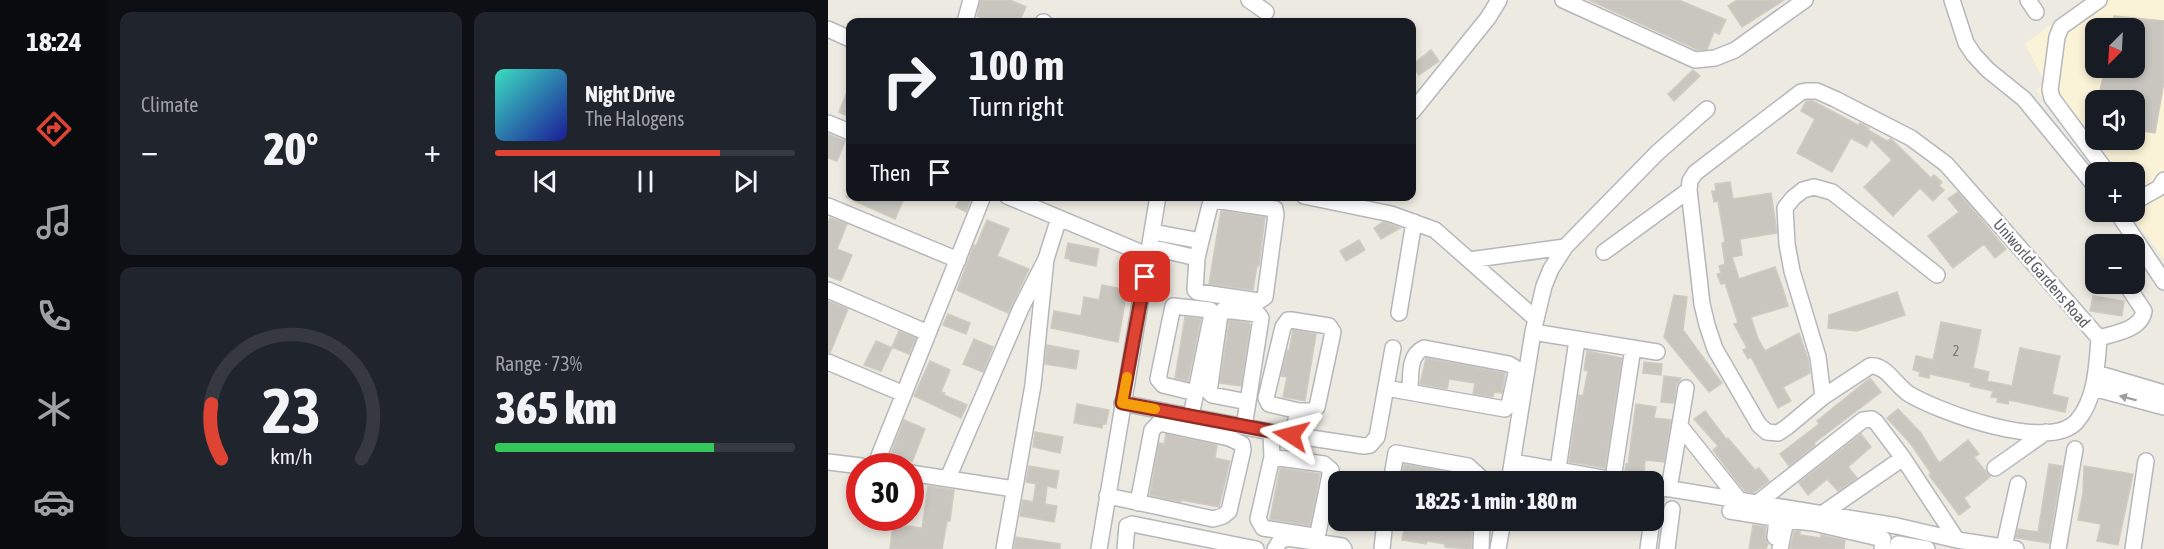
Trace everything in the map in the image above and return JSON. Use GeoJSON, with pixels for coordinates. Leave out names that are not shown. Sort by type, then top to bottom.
{"type":"FeatureCollection","features":[{"type":"Feature","properties":{"kind":"street"},"geometry":{"type":"LineString","coordinates":[[968,18],[971,0]]}},
{"type":"Feature","properties":{"kind":"street"},"geometry":{"type":"LineString","coordinates":[[1249,0],[1266,12]]}},
{"type":"Feature","properties":{"kind":"street"},"geometry":{"type":"LineString","coordinates":[[1416,107],[1488,18],[1499,0]]}},
{"type":"Feature","properties":{"kind":"street"},"geometry":{"type":"LineString","coordinates":[[1563,0],[1695,60],[1715,58],[1735,50],[1805,0]]}},
{"type":"Feature","properties":{"kind":"street"},"geometry":{"type":"LineString","coordinates":[[1952,0],[1966,43],[1974,55],[1988,70],[2024,99],[2085,174]]}},
{"type":"Feature","properties":{"kind":"street"},"geometry":{"type":"LineString","coordinates":[[2099,0],[2061,27],[2057,37],[2050,90],[2052,98],[2100,162]]}},
{"type":"Feature","properties":{"kind":"street"},"geometry":{"type":"LineString","coordinates":[[828,29],[846,37]]}},
{"type":"Feature","properties":{"kind":"street","name":"Uniworld Gardens Road"},"geometry":{"type":"LineString","coordinates":[[1801,92],[1817,92],[1835,99],[1911,138],[1946,164],[2099,338],[2093,388],[2076,422],[2058,431],[2046,432],[2019,431],[1982,424],[1926,403],[1902,389],[1883,370],[1870,366],[1823,397],[1778,433],[1767,432],[1759,425],[1714,349],[1702,304],[1689,190],[1689,181],[1695,173],[1801,92]]}},
{"type":"Feature","properties":{"kind":"street"},"geometry":{"type":"LineString","coordinates":[[1511,471],[1535,325],[1544,286],[1565,247],[1657,153],[1707,109]]}},
{"type":"Feature","properties":{"kind":"street"},"geometry":{"type":"LineString","coordinates":[[828,123],[846,130]]}},
{"type":"Feature","properties":{"kind":"street"},"geometry":{"type":"LineString","coordinates":[[2145,196],[2159,188],[2164,180]]}},
{"type":"Feature","properties":{"kind":"street"},"geometry":{"type":"LineString","coordinates":[[1823,397],[1818,357],[1792,271],[1787,244],[1785,208],[1792,198],[1803,190],[1814,187],[1832,192],[1937,275]]}},
{"type":"Feature","properties":{"kind":"street"},"geometry":{"type":"LineString","coordinates":[[1604,252],[1689,190]]}},
{"type":"Feature","properties":{"kind":"street"},"geometry":{"type":"LineString","coordinates":[[880,453],[981,201]]}},
{"type":"Feature","properties":{"kind":"street"},"geometry":{"type":"LineString","coordinates":[[1019,201],[1059,218],[1197,258]]}},
{"type":"Feature","properties":{"kind":"street"},"geometry":{"type":"LineString","coordinates":[[1099,549],[1157,201]]}},
{"type":"Feature","properties":{"kind":"street"},"geometry":{"type":"LineString","coordinates":[[1213,201],[1210,205],[1197,258],[1195,290],[1259,302],[1265,297],[1275,209],[1221,201]]}},
{"type":"Feature","properties":{"kind":"street"},"geometry":{"type":"LineString","coordinates":[[1347,201],[1425,225],[1443,236],[1535,325],[1577,340],[1657,352]]}},
{"type":"Feature","properties":{"kind":"street"},"geometry":{"type":"LineString","coordinates":[[828,206],[958,260]]}},
{"type":"Feature","properties":{"kind":"street"},"geometry":{"type":"LineString","coordinates":[[948,478],[1021,308],[1046,260],[1059,218]]}},
{"type":"Feature","properties":{"kind":"street"},"geometry":{"type":"LineString","coordinates":[[1399,313],[1414,222]]}},
{"type":"Feature","properties":{"kind":"street"},"geometry":{"type":"LineString","coordinates":[[2124,222],[2164,282]]}},
{"type":"Feature","properties":{"kind":"street"},"geometry":{"type":"LineString","coordinates":[[1150,245],[1201,240]]}},
{"type":"Feature","properties":{"kind":"street"},"geometry":{"type":"LineString","coordinates":[[1469,260],[1565,247]]}},
{"type":"Feature","properties":{"kind":"street"},"geometry":{"type":"LineString","coordinates":[[1004,549],[1033,386],[1046,260]]}},
{"type":"Feature","properties":{"kind":"street"},"geometry":{"type":"LineString","coordinates":[[828,290],[928,333]]}},
{"type":"Feature","properties":{"kind":"street"},"geometry":{"type":"LineString","coordinates":[[2099,338],[2135,326],[2143,317],[2144,311],[2133,294]]}},
{"type":"Feature","properties":{"kind":"street"},"geometry":{"type":"LineString","coordinates":[[1191,416],[1196,393],[1212,312],[1173,306],[1158,379],[1162,385],[1196,393]]}},
{"type":"Feature","properties":{"kind":"street"},"geometry":{"type":"LineString","coordinates":[[1244,426],[1248,402],[1261,318],[1258,314],[1223,310],[1220,314],[1209,392],[1212,395],[1248,402]]}},
{"type":"Feature","properties":{"kind":"street"},"geometry":{"type":"LineString","coordinates":[[1288,320],[1329,326],[1333,332],[1317,407],[1311,411],[1299,411],[1269,404],[1266,398],[1283,327],[1288,320]]}},
{"type":"Feature","properties":{"kind":"street"},"geometry":{"type":"LineString","coordinates":[[1558,469],[1577,340]]}},
{"type":"Feature","properties":{"kind":"street"},"geometry":{"type":"LineString","coordinates":[[1122,403],[1271,432],[1370,445],[1377,437],[1393,348]]}},
{"type":"Feature","properties":{"kind":"street"},"geometry":{"type":"LineString","coordinates":[[1386,388],[1505,410],[1509,405],[1517,373],[1516,369],[1509,364],[1424,348],[1413,357],[1410,391]]}},
{"type":"Feature","properties":{"kind":"street"},"geometry":{"type":"LineString","coordinates":[[1620,471],[1633,348]]}},
{"type":"Feature","properties":{"kind":"street"},"geometry":{"type":"LineString","coordinates":[[828,362],[904,394]]}},
{"type":"Feature","properties":{"kind":"street"},"geometry":{"type":"LineString","coordinates":[[2096,373],[2164,393]]}},
{"type":"Feature","properties":{"kind":"street"},"geometry":{"type":"LineString","coordinates":[[1664,476],[1680,426],[1686,388]]}},
{"type":"Feature","properties":{"kind":"street"},"geometry":{"type":"LineString","coordinates":[[2093,388],[2164,407]]}},
{"type":"Feature","properties":{"kind":"street"},"geometry":{"type":"LineString","coordinates":[[1291,435],[1299,411]]}},
{"type":"Feature","properties":{"kind":"street"},"geometry":{"type":"LineString","coordinates":[[1756,504],[1867,418],[1876,422],[1903,458],[1957,540]]}},
{"type":"Feature","properties":{"kind":"street"},"geometry":{"type":"LineString","coordinates":[[1107,496],[1138,503],[1213,519],[1223,516],[1229,511],[1242,444],[1229,438],[1159,423],[1155,425],[1152,430],[1138,503]]}},
{"type":"Feature","properties":{"kind":"street"},"geometry":{"type":"LineString","coordinates":[[1680,426],[1735,506]]}},
{"type":"Feature","properties":{"kind":"street"},"geometry":{"type":"LineString","coordinates":[[1271,432],[1272,457],[1259,523],[1263,528],[1313,536],[1318,533],[1330,470],[1324,464],[1272,457]]}},
{"type":"Feature","properties":{"kind":"street"},"geometry":{"type":"LineString","coordinates":[[1995,468],[2046,432]]}},
{"type":"Feature","properties":{"kind":"street"},"geometry":{"type":"LineString","coordinates":[[2058,549],[2075,449]]}},
{"type":"Feature","properties":{"kind":"street"},"geometry":{"type":"LineString","coordinates":[[1392,471],[1396,453],[1468,466],[1473,471]]}},
{"type":"Feature","properties":{"kind":"street"},"geometry":{"type":"LineString","coordinates":[[1822,514],[1903,458]]}},
{"type":"Feature","properties":{"kind":"street"},"geometry":{"type":"LineString","coordinates":[[2133,549],[2146,461]]}},
{"type":"Feature","properties":{"kind":"street"},"geometry":{"type":"LineString","coordinates":[[828,462],[846,464]]}},
{"type":"Feature","properties":{"kind":"street"},"geometry":{"type":"LineString","coordinates":[[1513,462],[1569,471]]}},
{"type":"Feature","properties":{"kind":"street"},"geometry":{"type":"LineString","coordinates":[[924,475],[1014,489]]}},
{"type":"Feature","properties":{"kind":"street"},"geometry":{"type":"LineString","coordinates":[[1735,506],[1756,504],[1822,514],[2010,548],[2018,484]]}},
{"type":"Feature","properties":{"kind":"street"},"geometry":{"type":"LineString","coordinates":[[1664,489],[1735,506],[1777,520],[1773,549]]}},
{"type":"Feature","properties":{"kind":"street"},"geometry":{"type":"LineString","coordinates":[[1667,549],[1672,509]]}},
{"type":"Feature","properties":{"kind":"street"},"geometry":{"type":"LineString","coordinates":[[1780,549],[1786,520],[1814,523],[1883,539],[1882,549]]}},
{"type":"Feature","properties":{"kind":"street"},"geometry":{"type":"LineString","coordinates":[[1125,549],[1127,526],[1132,524],[1256,549]]}},
{"type":"Feature","properties":{"kind":"street"},"geometry":{"type":"LineString","coordinates":[[1382,549],[1384,531]]}},
{"type":"Feature","properties":{"kind":"street"},"geometry":{"type":"LineString","coordinates":[[1480,549],[1481,531]]}},
{"type":"Feature","properties":{"kind":"street"},"geometry":{"type":"LineString","coordinates":[[1498,549],[1501,531]]}},
{"type":"Feature","properties":{"kind":"street"},"geometry":{"type":"LineString","coordinates":[[1648,549],[1651,531]]}},
{"type":"Feature","properties":{"kind":"street"},"geometry":{"type":"LineString","coordinates":[[1275,549],[1280,541],[1287,538],[1342,546],[1344,549]]}},
{"type":"Feature","properties":{"kind":"street"},"geometry":{"type":"LineString","coordinates":[[1897,549],[1898,544],[1927,549]]}},
{"type":"Feature","properties":{"kind":"shaded area"},"geometry":{"type":"Polygon","coordinates":[[[2083,0],[2164,0],[2164,259],[2136,222],[2145,222],[2145,162],[2090,162],[2036,90],[2045,82],[2025,44],[2083,0]]]}},
{"type":"Feature","properties":{"kind":"building"},"geometry":{"type":"Polygon","coordinates":[[[980,0],[1010,0],[1026,7],[1021,18],[977,16],[980,0]]]}},
{"type":"Feature","properties":{"kind":"building"},"geometry":{"type":"Polygon","coordinates":[[[1589,0],[1679,0],[1726,20],[1719,34],[1714,32],[1707,49],[1698,50],[1589,0]]]}},
{"type":"Feature","properties":{"kind":"building"},"geometry":{"type":"Polygon","coordinates":[[[1737,0],[1784,0],[1742,27],[1728,6],[1737,0]]]}},
{"type":"Feature","properties":{"kind":"building"},"geometry":{"type":"Polygon","coordinates":[[[2145,19],[2164,21],[2164,82],[2155,133],[2145,132],[2145,90],[2100,90],[2103,78],[2145,78],[2145,19]]]}},
{"type":"Feature","properties":{"kind":"building"},"geometry":{"type":"Polygon","coordinates":[[[1431,50],[1439,61],[1419,75],[1416,71],[1416,62],[1431,50]]]}},
{"type":"Feature","properties":{"kind":"building"},"geometry":{"type":"Polygon","coordinates":[[[1693,70],[1700,76],[1674,101],[1668,94],[1693,70]]]}},
{"type":"Feature","properties":{"kind":"building"},"geometry":{"type":"Polygon","coordinates":[[[846,94],[846,115],[839,112],[846,94]]]}},
{"type":"Feature","properties":{"kind":"building"},"geometry":{"type":"Polygon","coordinates":[[[1806,101],[1813,101],[1858,125],[1860,123],[1887,141],[1891,139],[1931,178],[1934,175],[1942,182],[1939,186],[1944,190],[1933,201],[1920,188],[1893,216],[1864,187],[1892,160],[1871,139],[1867,147],[1851,138],[1832,172],[1797,153],[1815,119],[1801,111],[1806,101]]]}},
{"type":"Feature","properties":{"kind":"building"},"geometry":{"type":"Polygon","coordinates":[[[828,134],[845,141],[837,161],[828,158],[828,134]]]}},
{"type":"Feature","properties":{"kind":"building"},"geometry":{"type":"Polygon","coordinates":[[[1730,182],[1733,199],[1771,193],[1777,233],[1740,239],[1742,255],[1732,257],[1739,279],[1775,267],[1782,286],[1788,306],[1751,317],[1758,339],[1765,351],[1799,333],[1808,359],[1810,373],[1783,387],[1791,401],[1778,408],[1751,357],[1748,359],[1743,350],[1747,348],[1734,324],[1738,323],[1725,283],[1721,284],[1717,274],[1721,273],[1719,266],[1725,264],[1722,243],[1725,242],[1718,201],[1714,202],[1712,191],[1716,191],[1715,184],[1730,182]]]}},
{"type":"Feature","properties":{"kind":"building"},"geometry":{"type":"Polygon","coordinates":[[[1958,192],[2006,249],[1995,258],[1984,244],[1953,268],[1928,236],[1959,212],[1948,199],[1958,192]]]}},
{"type":"Feature","properties":{"kind":"building"},"geometry":{"type":"Polygon","coordinates":[[[855,201],[903,201],[895,219],[855,201]]]}},
{"type":"Feature","properties":{"kind":"building"},"geometry":{"type":"Polygon","coordinates":[[[959,201],[970,201],[966,212],[956,207],[959,201]]]}},
{"type":"Feature","properties":{"kind":"building"},"geometry":{"type":"Polygon","coordinates":[[[1221,211],[1265,217],[1259,266],[1257,266],[1253,290],[1209,284],[1221,211]]]}},
{"type":"Feature","properties":{"kind":"building"},"geometry":{"type":"Polygon","coordinates":[[[830,218],[847,224],[837,249],[852,255],[841,281],[828,276],[828,223],[830,218]]]}},
{"type":"Feature","properties":{"kind":"building"},"geometry":{"type":"Polygon","coordinates":[[[987,220],[1009,229],[997,256],[1029,269],[1008,313],[957,290],[974,245],[976,246],[987,220]]]}},
{"type":"Feature","properties":{"kind":"building"},"geometry":{"type":"Polygon","coordinates":[[[1383,222],[1400,228],[1381,239],[1374,228],[1383,222]]]}},
{"type":"Feature","properties":{"kind":"building"},"geometry":{"type":"Polygon","coordinates":[[[1359,240],[1365,250],[1346,261],[1340,251],[1359,240]]]}},
{"type":"Feature","properties":{"kind":"building"},"geometry":{"type":"Polygon","coordinates":[[[1068,243],[1099,249],[1096,266],[1065,258],[1068,243]]]}},
{"type":"Feature","properties":{"kind":"building"},"geometry":{"type":"Polygon","coordinates":[[[1102,285],[1127,290],[1118,342],[1051,328],[1054,311],[1081,316],[1084,297],[1099,300],[1102,285]]]}},
{"type":"Feature","properties":{"kind":"building"},"geometry":{"type":"Polygon","coordinates":[[[1897,292],[1905,315],[1857,331],[1828,328],[1829,315],[1897,292]]]}},
{"type":"Feature","properties":{"kind":"building"},"geometry":{"type":"Polygon","coordinates":[[[1674,295],[1687,297],[1683,330],[1722,383],[1709,392],[1664,337],[1674,295]]]}},
{"type":"Feature","properties":{"kind":"building"},"geometry":{"type":"Polygon","coordinates":[[[2093,296],[2124,301],[2122,316],[2090,311],[2093,296]]]}},
{"type":"Feature","properties":{"kind":"building"},"geometry":{"type":"Polygon","coordinates":[[[828,301],[848,309],[830,353],[828,352],[828,301]]]}},
{"type":"Feature","properties":{"kind":"building"},"geometry":{"type":"Polygon","coordinates":[[[948,314],[970,323],[966,334],[943,325],[948,314]]]}},
{"type":"Feature","properties":{"kind":"building"},"geometry":{"type":"Polygon","coordinates":[[[1185,317],[1201,319],[1188,381],[1175,378],[1185,317]]]}},
{"type":"Feature","properties":{"kind":"building"},"geometry":{"type":"Polygon","coordinates":[[[1229,320],[1250,325],[1241,386],[1220,383],[1229,320]]]}},
{"type":"Feature","properties":{"kind":"building"},"geometry":{"type":"Polygon","coordinates":[[[1941,322],[1981,330],[1973,368],[1989,372],[1987,381],[2012,386],[2020,348],[2060,356],[2052,394],[2068,398],[2065,412],[2009,400],[2008,404],[1997,402],[1998,398],[1991,397],[1993,391],[1970,386],[1971,383],[1930,374],[1929,378],[1919,376],[1920,372],[1913,370],[1916,356],[1933,360],[1941,322]]]}},
{"type":"Feature","properties":{"kind":"building"},"geometry":{"type":"Polygon","coordinates":[[[1293,330],[1316,334],[1305,401],[1283,397],[1287,377],[1281,376],[1293,330]]]}},
{"type":"Feature","properties":{"kind":"building"},"geometry":{"type":"Polygon","coordinates":[[[899,331],[916,338],[909,354],[892,347],[899,331]]]}},
{"type":"Feature","properties":{"kind":"building"},"geometry":{"type":"Polygon","coordinates":[[[974,339],[993,347],[983,372],[963,364],[974,339]]]}},
{"type":"Feature","properties":{"kind":"building"},"geometry":{"type":"Polygon","coordinates":[[[876,341],[892,348],[881,371],[864,365],[876,341]]]}},
{"type":"Feature","properties":{"kind":"building"},"geometry":{"type":"Polygon","coordinates":[[[1047,345],[1079,351],[1076,369],[1045,364],[1047,345]]]}},
{"type":"Feature","properties":{"kind":"building"},"geometry":{"type":"Polygon","coordinates":[[[1587,351],[1622,358],[1605,468],[1569,462],[1579,395],[1583,396],[1588,371],[1584,370],[1587,351]]]}},
{"type":"Feature","properties":{"kind":"building"},"geometry":{"type":"Polygon","coordinates":[[[1426,358],[1505,373],[1502,393],[1494,392],[1493,397],[1473,394],[1475,383],[1449,379],[1447,389],[1420,384],[1426,358]]]}},
{"type":"Feature","properties":{"kind":"building"},"geometry":{"type":"Polygon","coordinates":[[[930,361],[950,370],[941,392],[967,405],[961,418],[914,396],[930,361]]]}},
{"type":"Feature","properties":{"kind":"building"},"geometry":{"type":"Polygon","coordinates":[[[1644,362],[1662,364],[1661,375],[1643,373],[1644,362]]]}},
{"type":"Feature","properties":{"kind":"building"},"geometry":{"type":"Polygon","coordinates":[[[1664,376],[1681,378],[1676,386],[1674,403],[1661,402],[1664,376]]]}},
{"type":"Feature","properties":{"kind":"building"},"geometry":{"type":"Polygon","coordinates":[[[1870,378],[1881,392],[1814,443],[1815,445],[1789,466],[1780,454],[1819,424],[1817,421],[1870,378]]]}},
{"type":"Feature","properties":{"kind":"building"},"geometry":{"type":"Polygon","coordinates":[[[1077,404],[1109,410],[1106,424],[1103,424],[1102,428],[1074,423],[1077,404]]]}},
{"type":"Feature","properties":{"kind":"building"},"geometry":{"type":"Polygon","coordinates":[[[1636,404],[1656,407],[1654,418],[1671,420],[1664,462],[1645,460],[1644,471],[1625,471],[1626,464],[1628,464],[1636,404]]]}},
{"type":"Feature","properties":{"kind":"building"},"geometry":{"type":"Polygon","coordinates":[[[1898,409],[1921,433],[1939,463],[1968,440],[1979,454],[1974,457],[1990,477],[1964,498],[1970,507],[1959,515],[1929,475],[1931,473],[1910,443],[1887,418],[1898,409]]]}},
{"type":"Feature","properties":{"kind":"building"},"geometry":{"type":"Polygon","coordinates":[[[1705,411],[1727,440],[1728,438],[1755,470],[1759,468],[1769,481],[1753,493],[1745,491],[1732,475],[1713,450],[1718,446],[1694,419],[1705,411]]]}},
{"type":"Feature","properties":{"kind":"building"},"geometry":{"type":"Polygon","coordinates":[[[904,420],[925,429],[916,453],[891,453],[904,420]]]}},
{"type":"Feature","properties":{"kind":"building"},"geometry":{"type":"Polygon","coordinates":[[[1035,432],[1063,437],[1060,453],[1033,447],[1035,432]]]}},
{"type":"Feature","properties":{"kind":"building"},"geometry":{"type":"Polygon","coordinates":[[[1166,434],[1217,445],[1215,458],[1230,461],[1219,507],[1150,495],[1159,443],[1164,444],[1166,434]]]}},
{"type":"Feature","properties":{"kind":"building"},"geometry":{"type":"Polygon","coordinates":[[[1861,434],[1871,447],[1848,467],[1857,478],[1838,491],[1827,479],[1808,495],[1799,483],[1861,434]]]}},
{"type":"Feature","properties":{"kind":"building"},"geometry":{"type":"Polygon","coordinates":[[[1404,464],[1442,471],[1403,471],[1404,464]]]}},
{"type":"Feature","properties":{"kind":"building"},"geometry":{"type":"Polygon","coordinates":[[[2049,464],[2062,466],[2049,543],[2016,538],[2018,529],[2038,532],[2049,464]]]}},
{"type":"Feature","properties":{"kind":"building"},"geometry":{"type":"Polygon","coordinates":[[[1029,466],[1059,471],[1056,488],[1047,486],[1045,504],[1057,506],[1054,522],[1020,516],[1023,500],[1033,502],[1036,484],[1026,482],[1029,466]]]}},
{"type":"Feature","properties":{"kind":"building"},"geometry":{"type":"Polygon","coordinates":[[[2084,466],[2133,474],[2118,545],[2097,541],[2101,524],[2078,520],[2083,493],[2084,466]]]}},
{"type":"Feature","properties":{"kind":"building"},"geometry":{"type":"Polygon","coordinates":[[[1280,468],[1320,474],[1310,526],[1270,519],[1280,468]]]}},
{"type":"Feature","properties":{"kind":"building"},"geometry":{"type":"Polygon","coordinates":[[[928,486],[954,490],[950,521],[947,521],[942,549],[890,549],[892,531],[924,531],[928,486]]]}},
{"type":"Feature","properties":{"kind":"building"},"geometry":{"type":"Polygon","coordinates":[[[1753,525],[1766,527],[1765,536],[1768,544],[1766,549],[1749,549],[1753,525]]]}},
{"type":"Feature","properties":{"kind":"building"},"geometry":{"type":"Polygon","coordinates":[[[1404,531],[1472,531],[1471,549],[1445,547],[1445,544],[1427,541],[1426,544],[1402,540],[1404,531]]]}},
{"type":"Feature","properties":{"kind":"building"},"geometry":{"type":"Polygon","coordinates":[[[1794,531],[1800,531],[1800,535],[1821,538],[1821,535],[1845,540],[1844,549],[1790,549],[1794,531]]]}},
{"type":"Feature","properties":{"kind":"building"},"geometry":{"type":"Polygon","coordinates":[[[1016,537],[1060,544],[1060,549],[1014,549],[1016,537]]]}},
{"type":"Feature","properties":{"kind":"slow traffic"},"geometry":{"type":"LineString","coordinates":[[1127,377],[1122,403],[1155,409]]}},
{"type":"Feature","properties":{"kind":"route"},"geometry":{"type":"LineString","coordinates":[[1145,277],[1122,403],[1291,435]]}}]}
